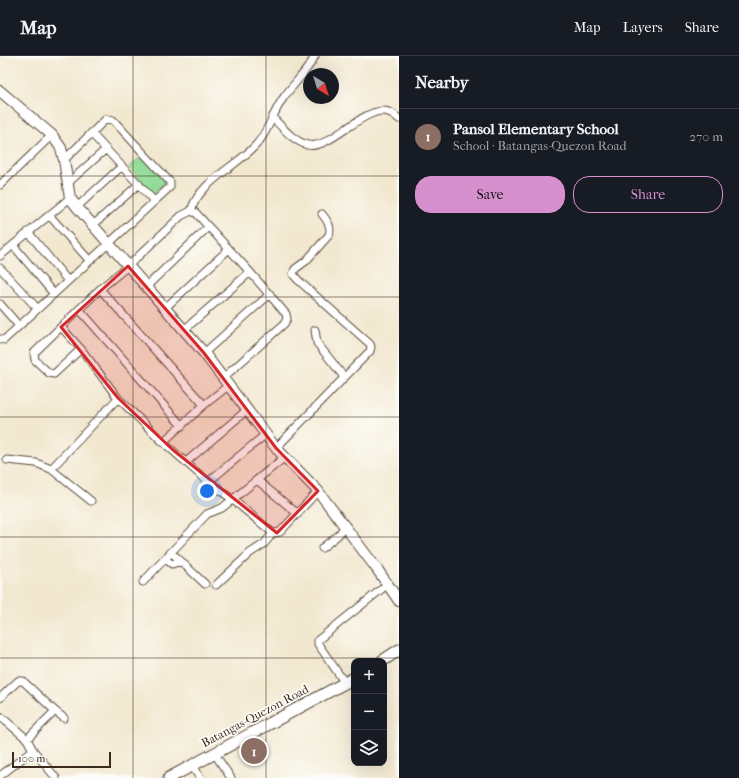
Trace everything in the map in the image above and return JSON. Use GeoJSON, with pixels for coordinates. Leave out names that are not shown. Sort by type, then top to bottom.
{"type":"FeatureCollection","features":[{"type":"Feature","properties":{"kind":"main road"},"geometry":{"type":"LineString","coordinates":[[387,658],[399,650]]}},
{"type":"Feature","properties":{"kind":"main road","name":"Batangas-Quezon Road"},"geometry":{"type":"LineString","coordinates":[[169,778],[349,681]]}},
{"type":"Feature","properties":{"kind":"street"},"geometry":{"type":"LineString","coordinates":[[80,349],[54,374],[49,373],[35,360],[34,353],[79,309],[128,266],[181,216],[191,211],[193,203],[206,186],[256,145],[264,136],[272,117],[284,98],[301,78],[315,56]]}},
{"type":"Feature","properties":{"kind":"street"},"geometry":{"type":"LineString","coordinates":[[0,91],[52,135],[61,148],[70,198],[92,226],[204,353],[276,448],[318,491],[388,584],[399,601]]}},
{"type":"Feature","properties":{"kind":"street"},"geometry":{"type":"LineString","coordinates":[[272,117],[299,142],[309,146],[320,145],[372,114],[383,111],[393,114],[399,119]]}},
{"type":"Feature","properties":{"kind":"street"},"geometry":{"type":"LineString","coordinates":[[0,339],[4,340],[20,326],[53,293],[109,244],[170,186],[170,182],[158,168],[113,120],[106,119],[64,160]]}},
{"type":"Feature","properties":{"kind":"street"},"geometry":{"type":"LineString","coordinates":[[91,133],[154,201]]}},
{"type":"Feature","properties":{"kind":"street"},"geometry":{"type":"LineString","coordinates":[[0,185],[52,135]]}},
{"type":"Feature","properties":{"kind":"street"},"geometry":{"type":"LineString","coordinates":[[68,183],[106,149]]}},
{"type":"Feature","properties":{"kind":"street"},"geometry":{"type":"LineString","coordinates":[[77,207],[122,166]]}},
{"type":"Feature","properties":{"kind":"street"},"geometry":{"type":"LineString","coordinates":[[92,226],[139,184]]}},
{"type":"Feature","properties":{"kind":"street"},"geometry":{"type":"LineString","coordinates":[[0,256],[70,198]]}},
{"type":"Feature","properties":{"kind":"street"},"geometry":{"type":"LineString","coordinates":[[163,442],[204,405],[284,324],[287,319],[286,314],[270,294],[196,213],[191,211]]}},
{"type":"Feature","properties":{"kind":"street"},"geometry":{"type":"LineString","coordinates":[[276,448],[370,351],[371,347],[370,344],[293,274],[295,269],[306,261],[329,235],[331,230],[329,224],[322,214]]}},
{"type":"Feature","properties":{"kind":"street"},"geometry":{"type":"LineString","coordinates":[[49,215],[90,261]]}},
{"type":"Feature","properties":{"kind":"street"},"geometry":{"type":"LineString","coordinates":[[146,286],[208,227]]}},
{"type":"Feature","properties":{"kind":"street"},"geometry":{"type":"LineString","coordinates":[[28,232],[68,281]]}},
{"type":"Feature","properties":{"kind":"street"},"geometry":{"type":"LineString","coordinates":[[13,245],[53,293]]}},
{"type":"Feature","properties":{"kind":"street"},"geometry":{"type":"LineString","coordinates":[[165,308],[229,249]]}},
{"type":"Feature","properties":{"kind":"street"},"geometry":{"type":"LineString","coordinates":[[0,268],[38,308]]}},
{"type":"Feature","properties":{"kind":"street"},"geometry":{"type":"LineString","coordinates":[[184,330],[250,272]]}},
{"type":"Feature","properties":{"kind":"street"},"geometry":{"type":"LineString","coordinates":[[100,289],[204,405]]}},
{"type":"Feature","properties":{"kind":"street"},"geometry":{"type":"LineString","coordinates":[[204,353],[270,294]]}},
{"type":"Feature","properties":{"kind":"street"},"geometry":{"type":"LineString","coordinates":[[0,304],[20,326]]}},
{"type":"Feature","properties":{"kind":"street"},"geometry":{"type":"LineString","coordinates":[[79,309],[182,426]]}},
{"type":"Feature","properties":{"kind":"street"},"geometry":{"type":"LineString","coordinates":[[61,327],[118,398],[163,442],[208,482],[232,499],[274,533]]}},
{"type":"Feature","properties":{"kind":"street"},"geometry":{"type":"LineString","coordinates":[[315,330],[317,343],[344,377]]}},
{"type":"Feature","properties":{"kind":"street"},"geometry":{"type":"LineString","coordinates":[[51,469],[118,398]]}},
{"type":"Feature","properties":{"kind":"street"},"geometry":{"type":"LineString","coordinates":[[186,462],[247,410]]}},
{"type":"Feature","properties":{"kind":"street"},"geometry":{"type":"LineString","coordinates":[[208,482],[266,434]]}},
{"type":"Feature","properties":{"kind":"street"},"geometry":{"type":"LineString","coordinates":[[143,582],[207,514],[220,510],[285,457]]}},
{"type":"Feature","properties":{"kind":"street"},"geometry":{"type":"LineString","coordinates":[[7,460],[36,463],[51,469],[92,501]]}},
{"type":"Feature","properties":{"kind":"street"},"geometry":{"type":"LineString","coordinates":[[257,480],[298,514]]}},
{"type":"Feature","properties":{"kind":"street"},"geometry":{"type":"LineString","coordinates":[[216,585],[250,553],[264,544],[274,533],[280,532],[318,491]]}},
{"type":"Feature","properties":{"kind":"street"},"geometry":{"type":"LineString","coordinates":[[322,548],[337,536],[345,527]]}},
{"type":"Feature","properties":{"kind":"street"},"geometry":{"type":"LineString","coordinates":[[171,552],[205,584]]}},
{"type":"Feature","properties":{"kind":"street"},"geometry":{"type":"LineString","coordinates":[[165,559],[172,564],[181,561]]}},
{"type":"Feature","properties":{"kind":"street"},"geometry":{"type":"LineString","coordinates":[[349,681],[318,644],[318,640],[388,584]]}},
{"type":"Feature","properties":{"kind":"street"},"geometry":{"type":"LineString","coordinates":[[0,698],[18,681],[23,681],[64,718]]}},
{"type":"Feature","properties":{"kind":"street"},"geometry":{"type":"LineString","coordinates":[[27,739],[55,711]]}},
{"type":"Feature","properties":{"kind":"street"},"geometry":{"type":"LineString","coordinates":[[0,716],[27,739],[33,750],[56,778]]}},
{"type":"Feature","properties":{"kind":"street"},"geometry":{"type":"LineString","coordinates":[[0,776],[33,750]]}},
{"type":"Feature","properties":{"kind":"street"},"geometry":{"type":"LineString","coordinates":[[214,753],[231,778]]}},
{"type":"Feature","properties":{"kind":"street"},"geometry":{"type":"LineString","coordinates":[[192,766],[200,778]]}},
{"type":"Feature","properties":{"kind":"highlighted area"},"geometry":{"type":"Polygon","coordinates":[[[128,266],[204,353],[276,448],[318,491],[277,533],[173,450],[118,398],[61,327],[128,266]]]}},
{"type":"Feature","properties":{"kind":"green space"},"geometry":{"type":"Polygon","coordinates":[[[142,155],[167,181],[153,194],[129,168],[142,155]]]}},
{"type":"Feature","properties":{"kind":"place","name":"Pansol Elementary School"},"geometry":{"type":"Point","coordinates":[254,751]}}]}
